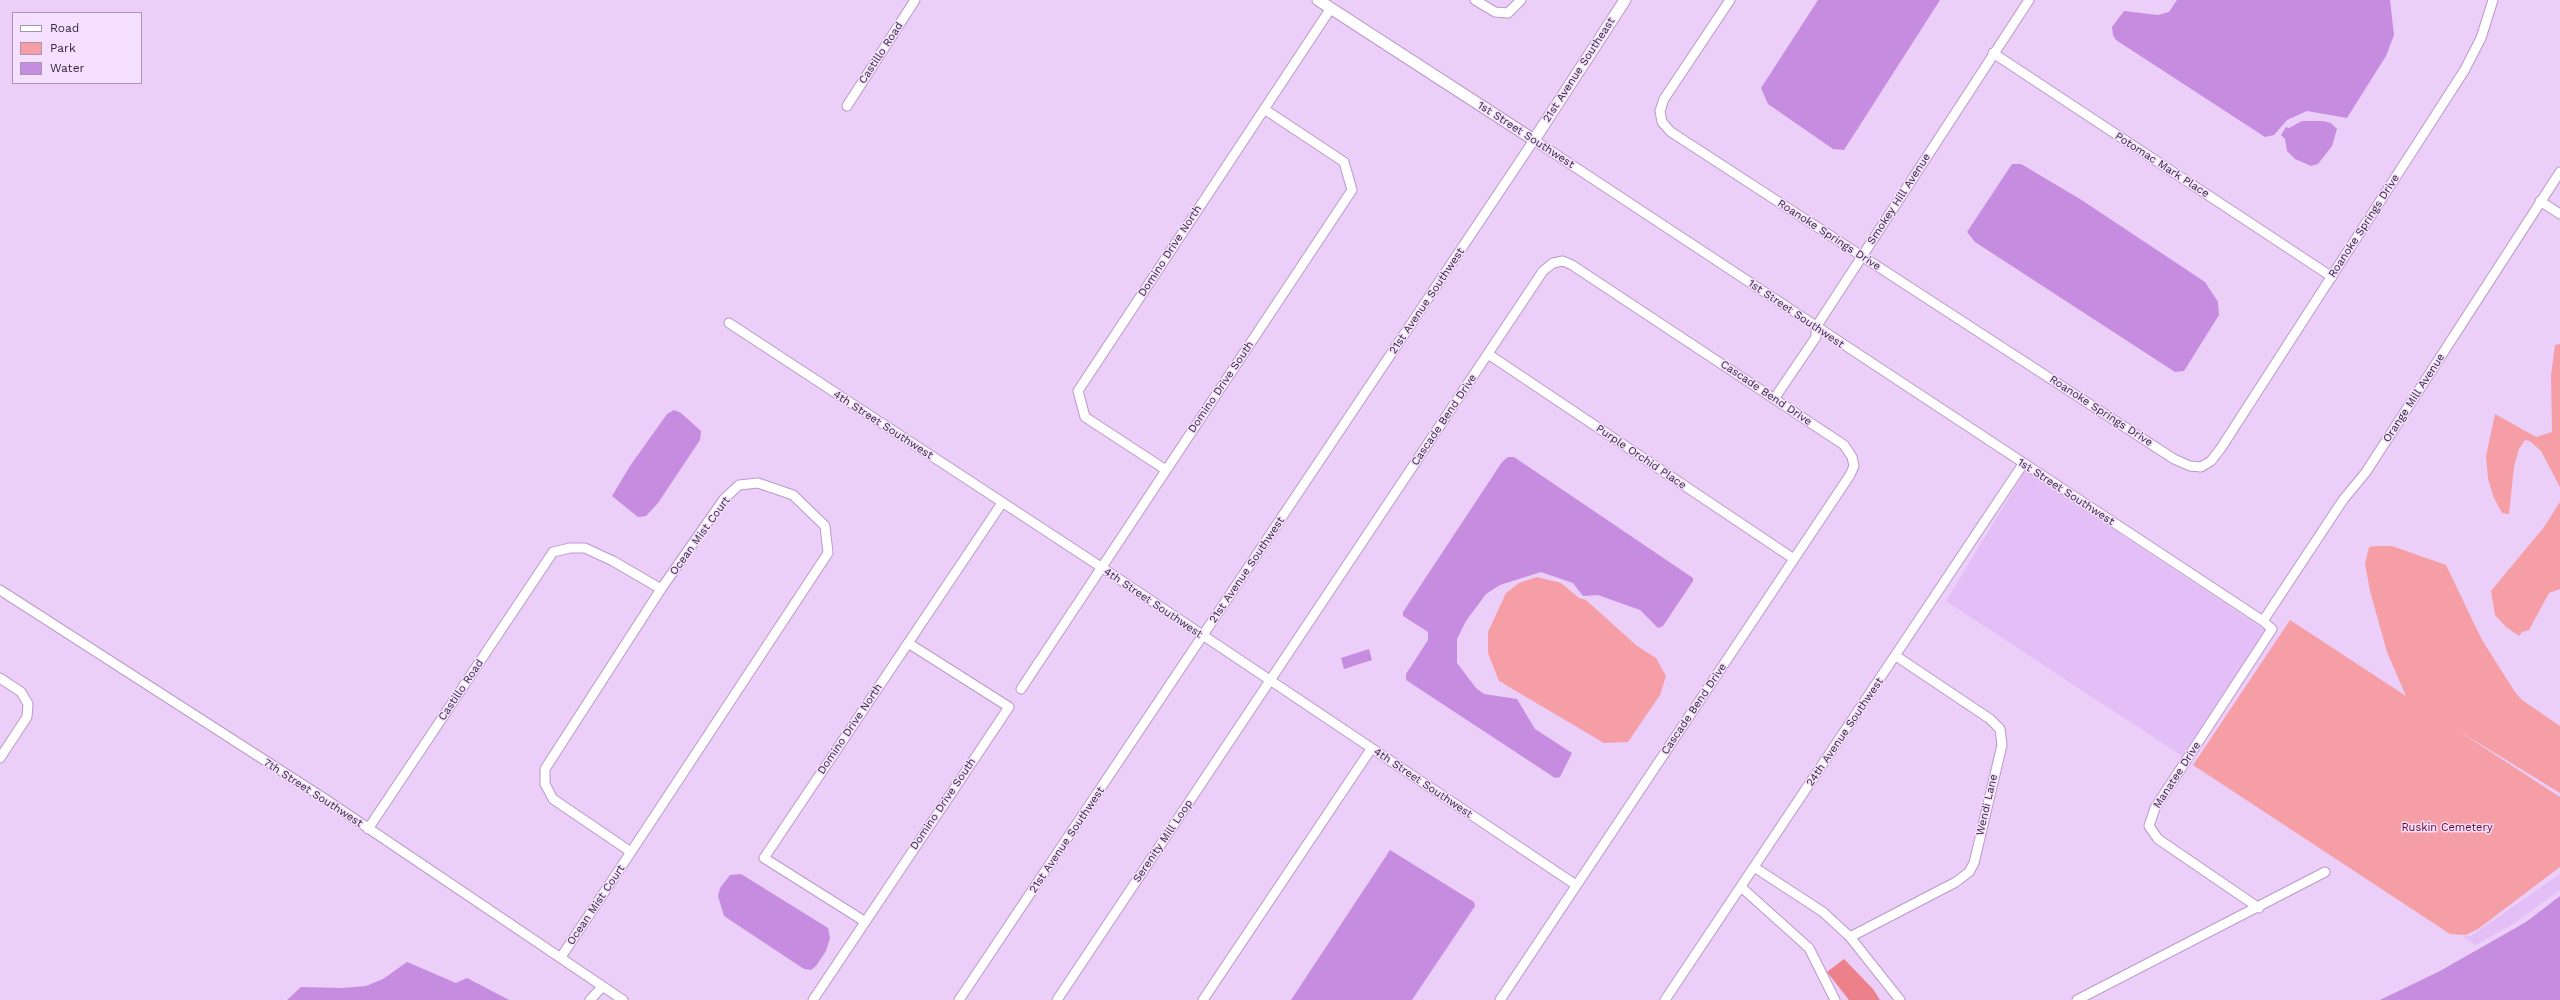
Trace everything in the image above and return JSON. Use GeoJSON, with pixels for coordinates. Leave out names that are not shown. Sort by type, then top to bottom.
{"type":"FeatureCollection","features":[{"type":"Feature","properties":{"kind":"street","name":"Castillo Road"},"geometry":{"type":"LineString","coordinates":[[847,106],[915,0]]}},
{"type":"Feature","properties":{"kind":"street","name":"1st Street Southwest"},"geometry":{"type":"LineString","coordinates":[[1318,0],[1534,140],[2263,621],[2272,630]]}},
{"type":"Feature","properties":{"kind":"street"},"geometry":{"type":"LineString","coordinates":[[1475,0],[1495,12],[1508,12],[1521,0]]}},
{"type":"Feature","properties":{"kind":"street","name":"21st Avenue Southeast"},"geometry":{"type":"LineString","coordinates":[[1534,140],[1625,0]]}},
{"type":"Feature","properties":{"kind":"street","name":"Roanoke Springs Drive"},"geometry":{"type":"LineString","coordinates":[[1730,0],[1664,99],[1660,111],[1662,122],[1671,132],[2174,459],[2190,466],[2201,467],[2211,461],[2221,448],[2464,71],[2481,38],[2493,0]]}},
{"type":"Feature","properties":{"kind":"street","name":"Smokey Hill Avenue"},"geometry":{"type":"LineString","coordinates":[[1774,399],[1816,337],[1816,327],[2028,0]]}},
{"type":"Feature","properties":{"kind":"street","name":"Domino Drive North"},"geometry":{"type":"LineString","coordinates":[[1166,470],[1085,417],[1078,391],[1330,8]]}},
{"type":"Feature","properties":{"kind":"street","name":"Potomac Mark Place"},"geometry":{"type":"LineString","coordinates":[[1993,54],[2332,277]]}},
{"type":"Feature","properties":{"kind":"street","name":"Domino Drive South"},"geometry":{"type":"LineString","coordinates":[[1021,689],[1352,190],[1344,162],[1264,109]]}},
{"type":"Feature","properties":{"kind":"street","name":"21st Avenue Southwest"},"geometry":{"type":"LineString","coordinates":[[959,1000],[1534,140]]}},
{"type":"Feature","properties":{"kind":"street","name":"Orange Mill Avenue"},"geometry":{"type":"LineString","coordinates":[[2263,621],[2343,500],[2366,472],[2560,172]]}},
{"type":"Feature","properties":{"kind":"street"},"geometry":{"type":"LineString","coordinates":[[2540,202],[2560,214]]}},
{"type":"Feature","properties":{"kind":"street","name":"Cascade Bend Drive"},"geometry":{"type":"LineString","coordinates":[[1270,682],[1543,271],[1553,263],[1563,261],[1572,265],[1844,445],[1852,457],[1854,466],[1850,475],[1500,1000]]}},
{"type":"Feature","properties":{"kind":"street","name":"4th Street Southwest"},"geometry":{"type":"LineString","coordinates":[[729,323],[1101,567],[1270,682],[1576,885]]}},
{"type":"Feature","properties":{"kind":"street","name":"Purple Orchid Place"},"geometry":{"type":"LineString","coordinates":[[1488,354],[1794,558]]}},
{"type":"Feature","properties":{"kind":"street","name":"24th Avenue Southwest"},"geometry":{"type":"LineString","coordinates":[[1665,1000],[2024,464]]}},
{"type":"Feature","properties":{"kind":"street","name":"Ocean Mist Court"},"geometry":{"type":"LineString","coordinates":[[561,957],[631,852],[828,553],[824,526],[793,494],[758,483],[739,485],[724,499],[661,589],[545,769],[545,784],[553,799],[631,852]]}},
{"type":"Feature","properties":{"kind":"street","name":"Domino Drive North"},"geometry":{"type":"LineString","coordinates":[[864,921],[764,858],[1002,503]]}},
{"type":"Feature","properties":{"kind":"street","name":"Castillo Road"},"geometry":{"type":"LineString","coordinates":[[368,829],[553,552],[570,548],[584,548],[613,561],[661,589]]}},
{"type":"Feature","properties":{"kind":"street","name":"7th Street Southwest"},"geometry":{"type":"LineString","coordinates":[[0,590],[368,829],[623,1000]]}},
{"type":"Feature","properties":{"kind":"street","name":"Manatee Drive"},"geometry":{"type":"LineString","coordinates":[[2259,908],[2158,839],[2149,826],[2155,808],[2272,630]]}},
{"type":"Feature","properties":{"kind":"street","name":"Domino Drive South"},"geometry":{"type":"LineString","coordinates":[[813,1000],[864,921],[1009,707],[908,643]]}},
{"type":"Feature","properties":{"kind":"street","name":"Wendi Lane"},"geometry":{"type":"LineString","coordinates":[[1850,937],[1956,882],[1969,872],[1974,863],[2002,745],[2000,730],[1990,719],[1896,656]]}},
{"type":"Feature","properties":{"kind":"street"},"geometry":{"type":"LineString","coordinates":[[0,678],[21,692],[28,704],[27,717],[0,758]]}},
{"type":"Feature","properties":{"kind":"street","name":"Serenity Mill Loop"},"geometry":{"type":"LineString","coordinates":[[1057,1000],[1270,682]]}},
{"type":"Feature","properties":{"kind":"street"},"geometry":{"type":"LineString","coordinates":[[1203,1000],[1371,749]]}},
{"type":"Feature","properties":{"kind":"street"},"geometry":{"type":"LineString","coordinates":[[1754,867],[1823,912],[1850,937],[1900,1000]]}},
{"type":"Feature","properties":{"kind":"street"},"geometry":{"type":"LineString","coordinates":[[2077,1000],[2259,908],[2325,872]]}},
{"type":"Feature","properties":{"kind":"street"},"geometry":{"type":"LineString","coordinates":[[1741,887],[1809,948],[1835,1000]]}},
{"type":"Feature","properties":{"kind":"street"},"geometry":{"type":"LineString","coordinates":[[590,1000],[602,986]]}},
{"type":"Feature","properties":{"kind":"shaded area"},"geometry":{"type":"Polygon","coordinates":[[[2025,471],[2265,630],[2182,756],[1946,601],[2025,471]]]}},
{"type":"Feature","properties":{"kind":"shaded area"},"geometry":{"type":"Polygon","coordinates":[[[2560,874],[2560,890],[2515,923],[2476,945],[2463,937],[2471,936],[2560,874]]]}},
{"type":"Feature","properties":{"kind":"shaded area"},"geometry":{"type":"Polygon","coordinates":[[[1844,959],[1873,989],[1880,1000],[1849,1000],[1827,972],[1844,959]]]}},
{"type":"Feature","properties":{"kind":"green space"},"geometry":{"type":"Polygon","coordinates":[[[2560,344],[2560,487],[2541,451],[2530,441],[2525,440],[2519,449],[2514,467],[2509,514],[2502,513],[2494,498],[2488,479],[2486,456],[2495,414],[2536,437],[2552,432],[2551,375],[2555,345],[2560,344]]]}},
{"type":"Feature","properties":{"kind":"green space"},"geometry":{"type":"Polygon","coordinates":[[[2560,502],[2560,589],[2549,593],[2529,630],[2522,632],[2519,636],[2506,627],[2495,615],[2491,591],[2544,527],[2560,502]]]}},
{"type":"Feature","properties":{"kind":"green space","name":"Ruskin Cemetery"},"geometry":{"type":"Polygon","coordinates":[[[2392,546],[2446,565],[2482,640],[2515,692],[2522,700],[2560,726],[2560,793],[2454,728],[2560,797],[2560,867],[2478,929],[2466,935],[2450,934],[2193,765],[2290,620],[2406,696],[2387,652],[2370,591],[2365,564],[2369,547],[2392,546]]]}},
{"type":"Feature","properties":{"kind":"green space"},"geometry":{"type":"Polygon","coordinates":[[[1537,577],[1561,583],[1579,598],[1586,600],[1637,646],[1656,658],[1666,676],[1660,695],[1628,742],[1604,743],[1499,681],[1488,653],[1488,632],[1506,593],[1519,583],[1537,577]]]}},
{"type":"Feature","properties":{"kind":"water"},"geometry":{"type":"Polygon","coordinates":[[[1818,0],[1940,0],[1844,150],[1833,149],[1768,104],[1761,88],[1818,0]]]}},
{"type":"Feature","properties":{"kind":"water"},"geometry":{"type":"Polygon","coordinates":[[[2177,0],[2390,0],[2394,35],[2386,56],[2347,118],[2307,111],[2287,120],[2274,135],[2265,137],[2116,40],[2113,35],[2112,27],[2124,11],[2158,15],[2169,12],[2177,0]]]}},
{"type":"Feature","properties":{"kind":"water"},"geometry":{"type":"Polygon","coordinates":[[[2302,121],[2323,121],[2331,123],[2337,129],[2332,146],[2318,164],[2311,166],[2295,159],[2287,151],[2285,139],[2281,135],[2286,127],[2289,128],[2302,121]]]}},
{"type":"Feature","properties":{"kind":"water"},"geometry":{"type":"Polygon","coordinates":[[[2012,164],[2021,164],[2080,199],[2205,282],[2218,302],[2219,315],[2184,371],[2175,372],[1975,242],[1967,232],[2012,164]]]}},
{"type":"Feature","properties":{"kind":"water"},"geometry":{"type":"Polygon","coordinates":[[[674,410],[681,413],[701,431],[700,440],[658,503],[646,516],[638,517],[612,496],[630,466],[667,414],[674,410]]]}},
{"type":"Feature","properties":{"kind":"water"},"geometry":{"type":"Polygon","coordinates":[[[1508,457],[1514,457],[1693,578],[1693,581],[1663,626],[1658,628],[1640,610],[1598,595],[1583,596],[1573,583],[1541,572],[1500,585],[1486,594],[1466,621],[1457,639],[1457,663],[1476,688],[1484,694],[1517,699],[1535,729],[1572,753],[1560,777],[1555,778],[1406,680],[1406,674],[1428,640],[1428,632],[1403,616],[1403,612],[1502,462],[1508,457]]]}},
{"type":"Feature","properties":{"kind":"water"},"geometry":{"type":"Polygon","coordinates":[[[1369,649],[1372,660],[1344,669],[1341,658],[1369,649]]]}},
{"type":"Feature","properties":{"kind":"water"},"geometry":{"type":"Polygon","coordinates":[[[1390,850],[1474,902],[1475,906],[1412,1000],[1291,1000],[1390,850]]]}},
{"type":"Feature","properties":{"kind":"water"},"geometry":{"type":"Polygon","coordinates":[[[741,874],[828,928],[830,938],[826,951],[816,966],[811,970],[804,969],[724,916],[718,896],[720,888],[730,875],[741,874]]]}},
{"type":"Feature","properties":{"kind":"water"},"geometry":{"type":"Polygon","coordinates":[[[2560,896],[2560,1000],[2380,1000],[2440,971],[2526,922],[2560,896]]]}},
{"type":"Feature","properties":{"kind":"water"},"geometry":{"type":"Polygon","coordinates":[[[407,962],[456,983],[467,978],[509,1000],[287,1000],[301,987],[342,988],[366,986],[383,979],[407,962]]]}}]}
